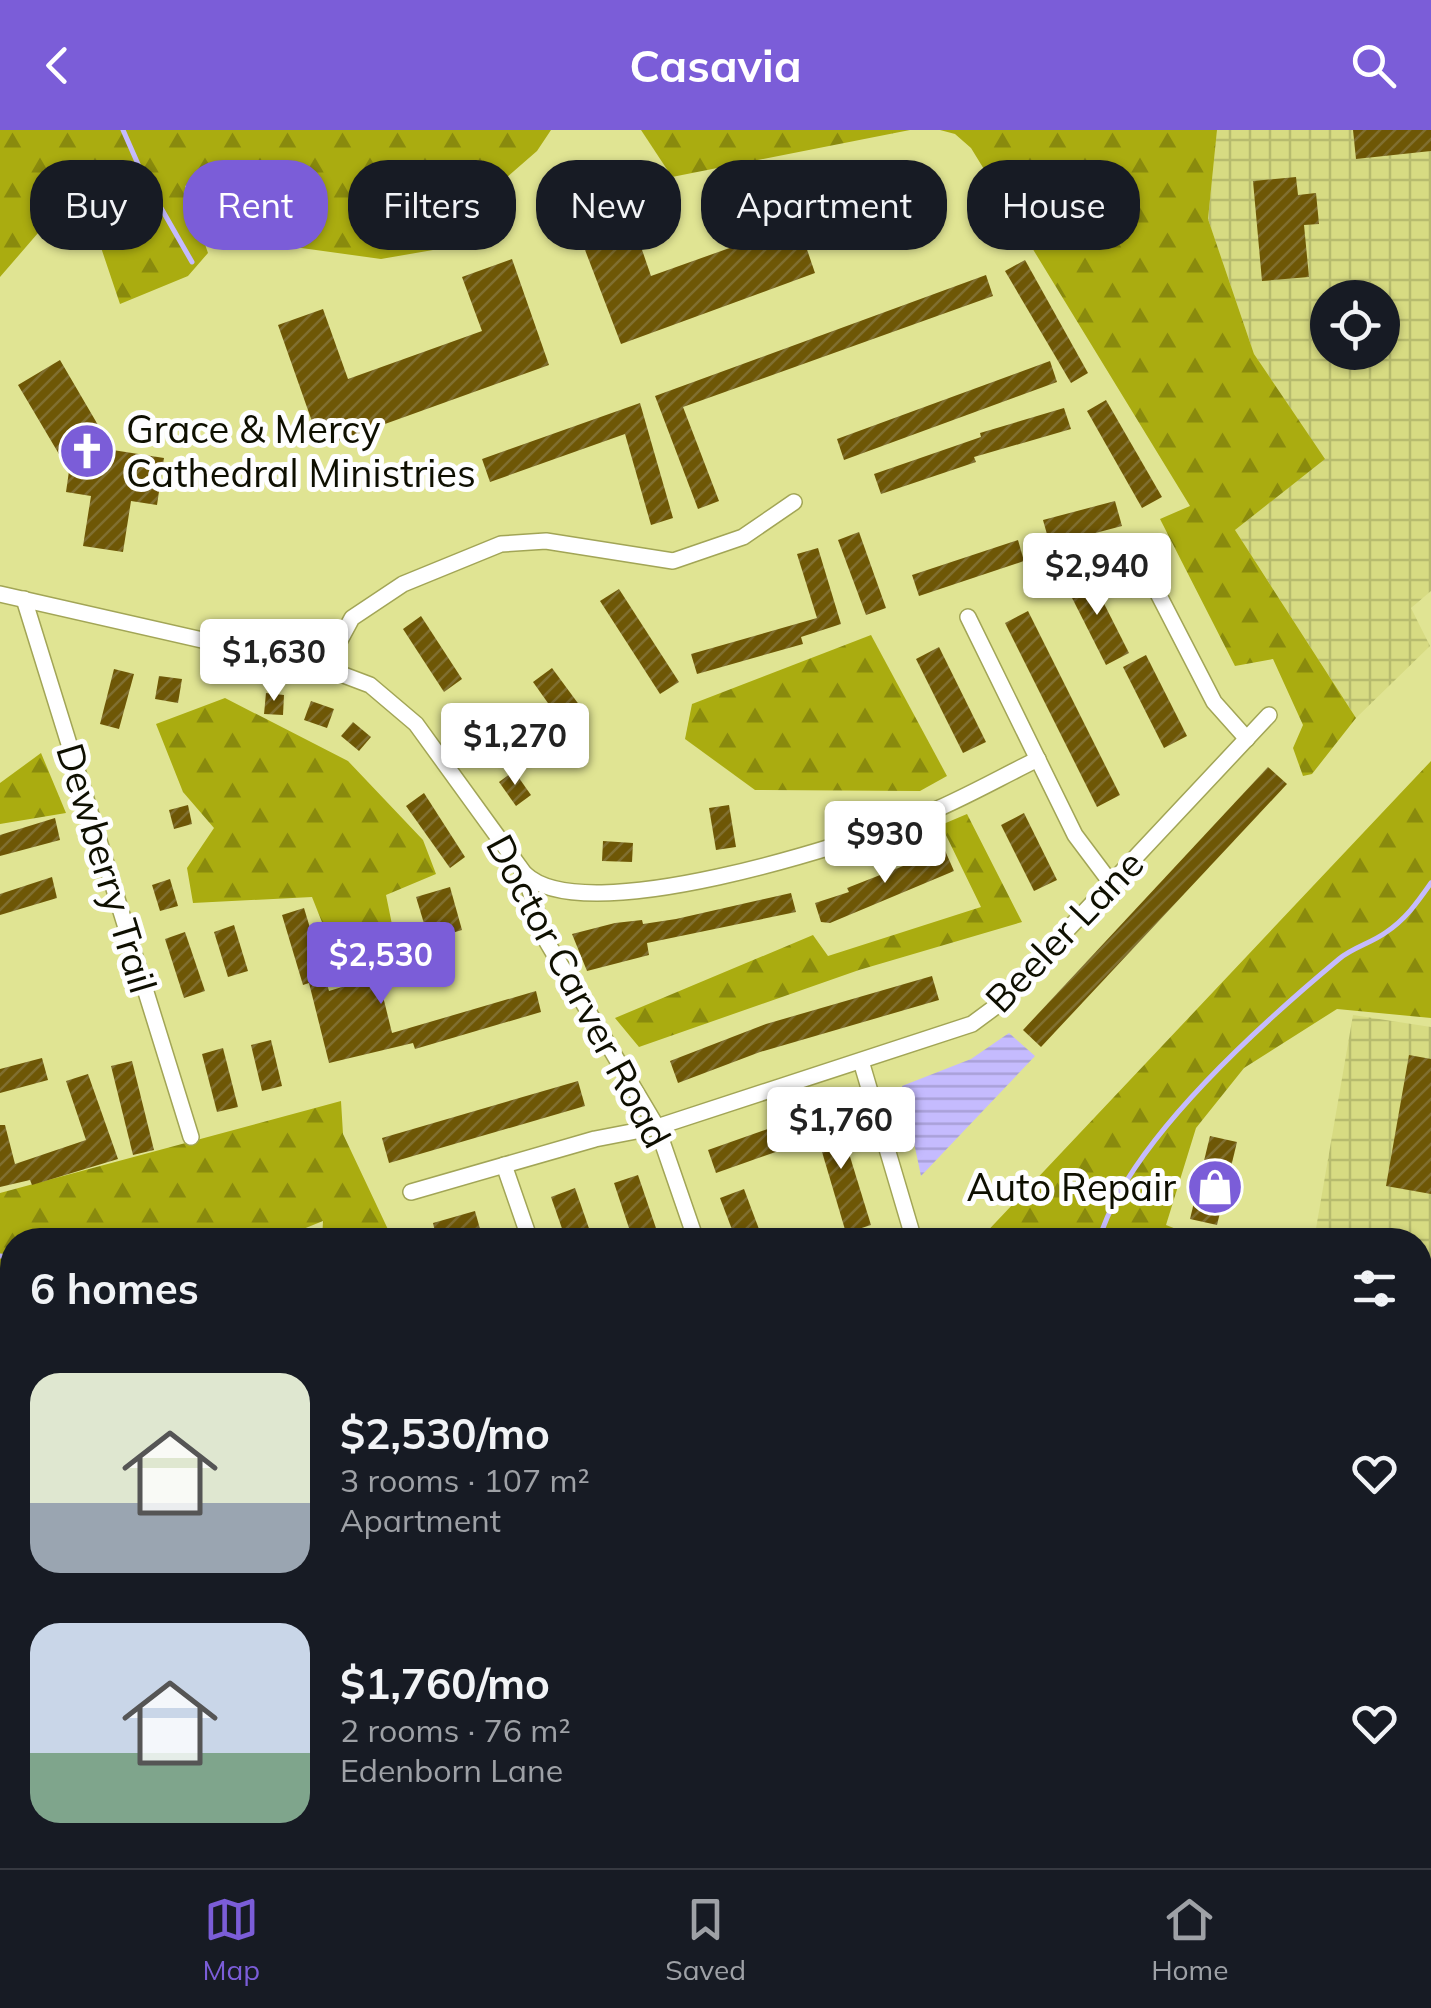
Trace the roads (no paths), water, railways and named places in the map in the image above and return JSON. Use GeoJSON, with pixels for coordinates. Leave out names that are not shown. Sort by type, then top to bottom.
{"type":"FeatureCollection","features":[{"type":"Feature","properties":{"kind":"street"},"geometry":{"type":"LineString","coordinates":[[325,668],[352,618],[403,584],[500,544],[546,540],[673,561],[748,535],[794,502]]}},
{"type":"Feature","properties":{"kind":"street"},"geometry":{"type":"LineString","coordinates":[[1149,576],[1214,702],[1248,738]]}},
{"type":"Feature","properties":{"kind":"street","name":"Doctor Carver Road"},"geometry":{"type":"LineString","coordinates":[[0,594],[325,668],[370,685],[416,724],[524,873],[547,942],[657,1127],[692,1228]]}},
{"type":"Feature","properties":{"kind":"street","name":"Dewberry Trail"},"geometry":{"type":"LineString","coordinates":[[24,599],[191,1137]]}},
{"type":"Feature","properties":{"kind":"street"},"geometry":{"type":"LineString","coordinates":[[968,616],[1085,853],[1112,884]]}},
{"type":"Feature","properties":{"kind":"street","name":"Beeler Lane"},"geometry":{"type":"LineString","coordinates":[[411,1192],[657,1127],[972,1024],[995,1008],[1270,715]]}},
{"type":"Feature","properties":{"kind":"street"},"geometry":{"type":"LineString","coordinates":[[524,873],[546,888],[587,892],[645,890],[744,871],[818,852],[924,815],[1038,759]]}},
{"type":"Feature","properties":{"kind":"street"},"geometry":{"type":"LineString","coordinates":[[861,1061],[910,1228]]}},
{"type":"Feature","properties":{"kind":"street"},"geometry":{"type":"LineString","coordinates":[[504,1165],[526,1228]]}},
{"type":"Feature","properties":{"kind":"waterway"},"geometry":{"type":"LineString","coordinates":[[123,130],[145,180],[192,262]]}},
{"type":"Feature","properties":{"kind":"waterway"},"geometry":{"type":"LineString","coordinates":[[1104,1228],[1137,1164],[1200,1088],[1339,959],[1399,923],[1431,883]]}},
{"type":"Feature","properties":{"kind":"place","name":"Grace & Mercy Cathedral Ministries"},"geometry":{"type":"Point","coordinates":[87,451]}},
{"type":"Feature","properties":{"kind":"place","name":"Auto Repair"},"geometry":{"type":"Point","coordinates":[1215,1187]}}]}
